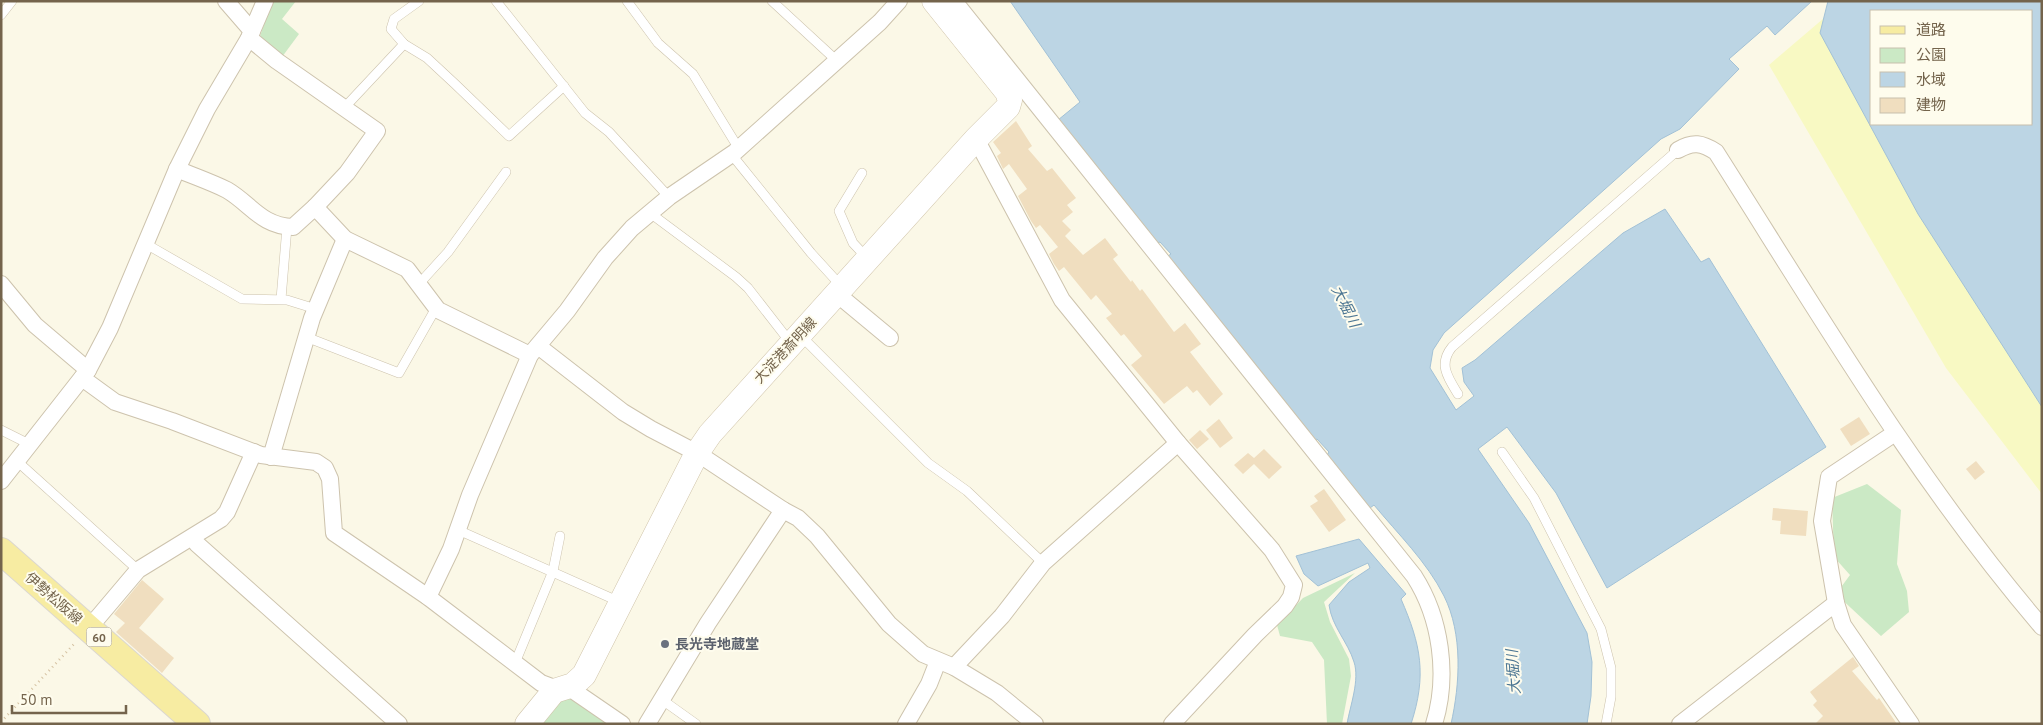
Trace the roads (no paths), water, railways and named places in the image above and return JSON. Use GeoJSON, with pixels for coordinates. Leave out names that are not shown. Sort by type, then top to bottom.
{"type":"FeatureCollection","features":[{"type":"Feature","properties":{"kind":"main road","name":"大淀港斎明線"},"geometry":{"type":"LineString","coordinates":[[527,724],[563,688],[584,675],[697,453],[722,419],[976,139],[1008,107],[1009,96],[934,1]]}},
{"type":"Feature","properties":{"kind":"main road","name":"伊勢松阪線"},"geometry":{"type":"LineString","coordinates":[[1,551],[197,724]]}},
{"type":"Feature","properties":{"kind":"street"},"geometry":{"type":"LineString","coordinates":[[177,169],[228,191],[263,220],[293,227],[347,174],[377,131],[277,61],[251,34],[226,1]]}},
{"type":"Feature","properties":{"kind":"street"},"geometry":{"type":"LineString","coordinates":[[1,481],[18,462],[85,374],[110,328],[177,169],[207,109],[251,34],[265,1]]}},
{"type":"Feature","properties":{"kind":"street"},"geometry":{"type":"LineString","coordinates":[[428,597],[451,549],[470,494],[534,351],[568,311],[605,258],[632,228],[669,197],[736,152],[899,1]]}},
{"type":"Feature","properties":{"kind":"street"},"geometry":{"type":"LineString","coordinates":[[954,1],[1414,576],[1431,611],[1440,650],[1440,695],[1434,724]]}},
{"type":"Feature","properties":{"kind":"street"},"geometry":{"type":"LineString","coordinates":[[976,139],[1062,300],[1178,443],[1272,550],[1294,585],[1292,597],[1172,724]]}},
{"type":"Feature","properties":{"kind":"street"},"geometry":{"type":"LineString","coordinates":[[1678,150],[1688,144],[1702,144],[1716,152],[1895,432],[1994,572],[2042,627]]}},
{"type":"Feature","properties":{"kind":"street"},"geometry":{"type":"LineString","coordinates":[[315,207],[345,239],[407,269],[436,308],[474,329],[534,351],[651,430],[697,453],[798,518],[817,536],[889,624],[923,654],[954,668],[997,693],[1035,724]]}},
{"type":"Feature","properties":{"kind":"street"},"geometry":{"type":"LineString","coordinates":[[271,456],[306,337],[345,239]]}},
{"type":"Feature","properties":{"kind":"street"},"geometry":{"type":"LineString","coordinates":[[1,284],[35,325],[115,402],[254,452],[316,462],[325,468],[333,491],[334,533],[428,597],[541,684],[563,688],[622,724]]}},
{"type":"Feature","properties":{"kind":"street"},"geometry":{"type":"LineString","coordinates":[[840,291],[890,338]]}},
{"type":"Feature","properties":{"kind":"street"},"geometry":{"type":"LineString","coordinates":[[1895,432],[1828,477],[1822,521],[1836,603],[1843,626],[1911,724]]}},
{"type":"Feature","properties":{"kind":"street"},"geometry":{"type":"LineString","coordinates":[[954,668],[1002,616],[1043,563],[1178,443]]}},
{"type":"Feature","properties":{"kind":"street"},"geometry":{"type":"LineString","coordinates":[[89,628],[138,570],[161,554],[217,522],[227,512],[254,452]]}},
{"type":"Feature","properties":{"kind":"street"},"geometry":{"type":"LineString","coordinates":[[647,724],[708,623],[783,510]]}},
{"type":"Feature","properties":{"kind":"street"},"geometry":{"type":"LineString","coordinates":[[193,537],[197,544],[399,724]]}},
{"type":"Feature","properties":{"kind":"street"},"geometry":{"type":"LineString","coordinates":[[1680,724],[1836,603]]}},
{"type":"Feature","properties":{"kind":"street"},"geometry":{"type":"LineString","coordinates":[[906,724],[929,684],[938,661]]}},
{"type":"Feature","properties":{"kind":"lane"},"geometry":{"type":"LineString","coordinates":[[1,15],[12,1]]}},
{"type":"Feature","properties":{"kind":"lane"},"geometry":{"type":"LineString","coordinates":[[419,1],[394,19],[391,24],[394,35],[404,44],[427,58],[509,136],[564,86]]}},
{"type":"Feature","properties":{"kind":"lane"},"geometry":{"type":"LineString","coordinates":[[496,1],[585,113],[609,132],[669,197]]}},
{"type":"Feature","properties":{"kind":"lane"},"geometry":{"type":"LineString","coordinates":[[627,1],[658,42],[693,74],[736,152],[840,291]]}},
{"type":"Feature","properties":{"kind":"lane"},"geometry":{"type":"LineString","coordinates":[[772,1],[836,60]]}},
{"type":"Feature","properties":{"kind":"lane"},"geometry":{"type":"LineString","coordinates":[[345,107],[404,44]]}},
{"type":"Feature","properties":{"kind":"lane"},"geometry":{"type":"LineString","coordinates":[[1458,394],[1445,369],[1444,361],[1447,354],[1678,150]]}},
{"type":"Feature","properties":{"kind":"lane"},"geometry":{"type":"LineString","coordinates":[[418,285],[448,252],[506,172]]}},
{"type":"Feature","properties":{"kind":"lane"},"geometry":{"type":"LineString","coordinates":[[862,173],[839,211],[853,243],[868,259]]}},
{"type":"Feature","properties":{"kind":"lane"},"geometry":{"type":"LineString","coordinates":[[650,213],[722,266],[748,288],[795,339],[928,463],[967,491],[1043,563]]}},
{"type":"Feature","properties":{"kind":"lane"},"geometry":{"type":"LineString","coordinates":[[281,299],[287,227]]}},
{"type":"Feature","properties":{"kind":"lane"},"geometry":{"type":"LineString","coordinates":[[146,244],[242,298],[281,299],[316,309]]}},
{"type":"Feature","properties":{"kind":"lane"},"geometry":{"type":"LineString","coordinates":[[306,337],[400,373],[436,308]]}},
{"type":"Feature","properties":{"kind":"lane"},"geometry":{"type":"LineString","coordinates":[[1,430],[31,445]]}},
{"type":"Feature","properties":{"kind":"lane"},"geometry":{"type":"LineString","coordinates":[[1502,452],[1534,498],[1602,629],[1611,668],[1611,697],[1606,724]]}},
{"type":"Feature","properties":{"kind":"lane"},"geometry":{"type":"LineString","coordinates":[[18,462],[138,570]]}},
{"type":"Feature","properties":{"kind":"lane"},"geometry":{"type":"LineString","coordinates":[[458,530],[553,570],[621,603]]}},
{"type":"Feature","properties":{"kind":"lane"},"geometry":{"type":"LineString","coordinates":[[515,663],[553,570],[560,536]]}},
{"type":"Feature","properties":{"kind":"lane"},"geometry":{"type":"LineString","coordinates":[[661,699],[696,724]]}},
{"type":"Feature","properties":{"kind":"water","name":"大堀川"},"geometry":{"type":"Polygon","coordinates":[[[1010,1],[1812,1],[1775,35],[1767,26],[1729,59],[1739,69],[1680,129],[1661,139],[1444,333],[1433,350],[1430,368],[1456,410],[1474,396],[1464,382],[1462,368],[1475,360],[1623,233],[1665,209],[1701,262],[1709,258],[1826,447],[1607,588],[1556,493],[1507,427],[1478,449],[1529,523],[1587,633],[1592,662],[1591,696],[1587,724],[1451,724],[1458,676],[1457,643],[1450,611],[1437,584],[1421,560],[1374,505],[1370,508],[1327,455],[1329,452],[1317,439],[1315,440],[1168,256],[1171,254],[1160,242],[1157,243],[1058,120],[1080,102],[1010,1]]]}},
{"type":"Feature","properties":{"kind":"water"},"geometry":{"type":"Polygon","coordinates":[[[1828,1],[2042,1],[2042,407],[1918,214],[1820,33],[1828,1]]]}},
{"type":"Feature","properties":{"kind":"water"},"geometry":{"type":"Polygon","coordinates":[[[1359,539],[1406,594],[1401,599],[1413,631],[1420,660],[1419,690],[1411,724],[1347,724],[1354,693],[1356,669],[1333,620],[1329,605],[1349,582],[1370,568],[1368,563],[1318,586],[1304,574],[1296,556],[1359,539]]]}},
{"type":"Feature","properties":{"kind":"place","name":"長光寺地蔵堂"},"geometry":{"type":"Point","coordinates":[665,644]}}]}
